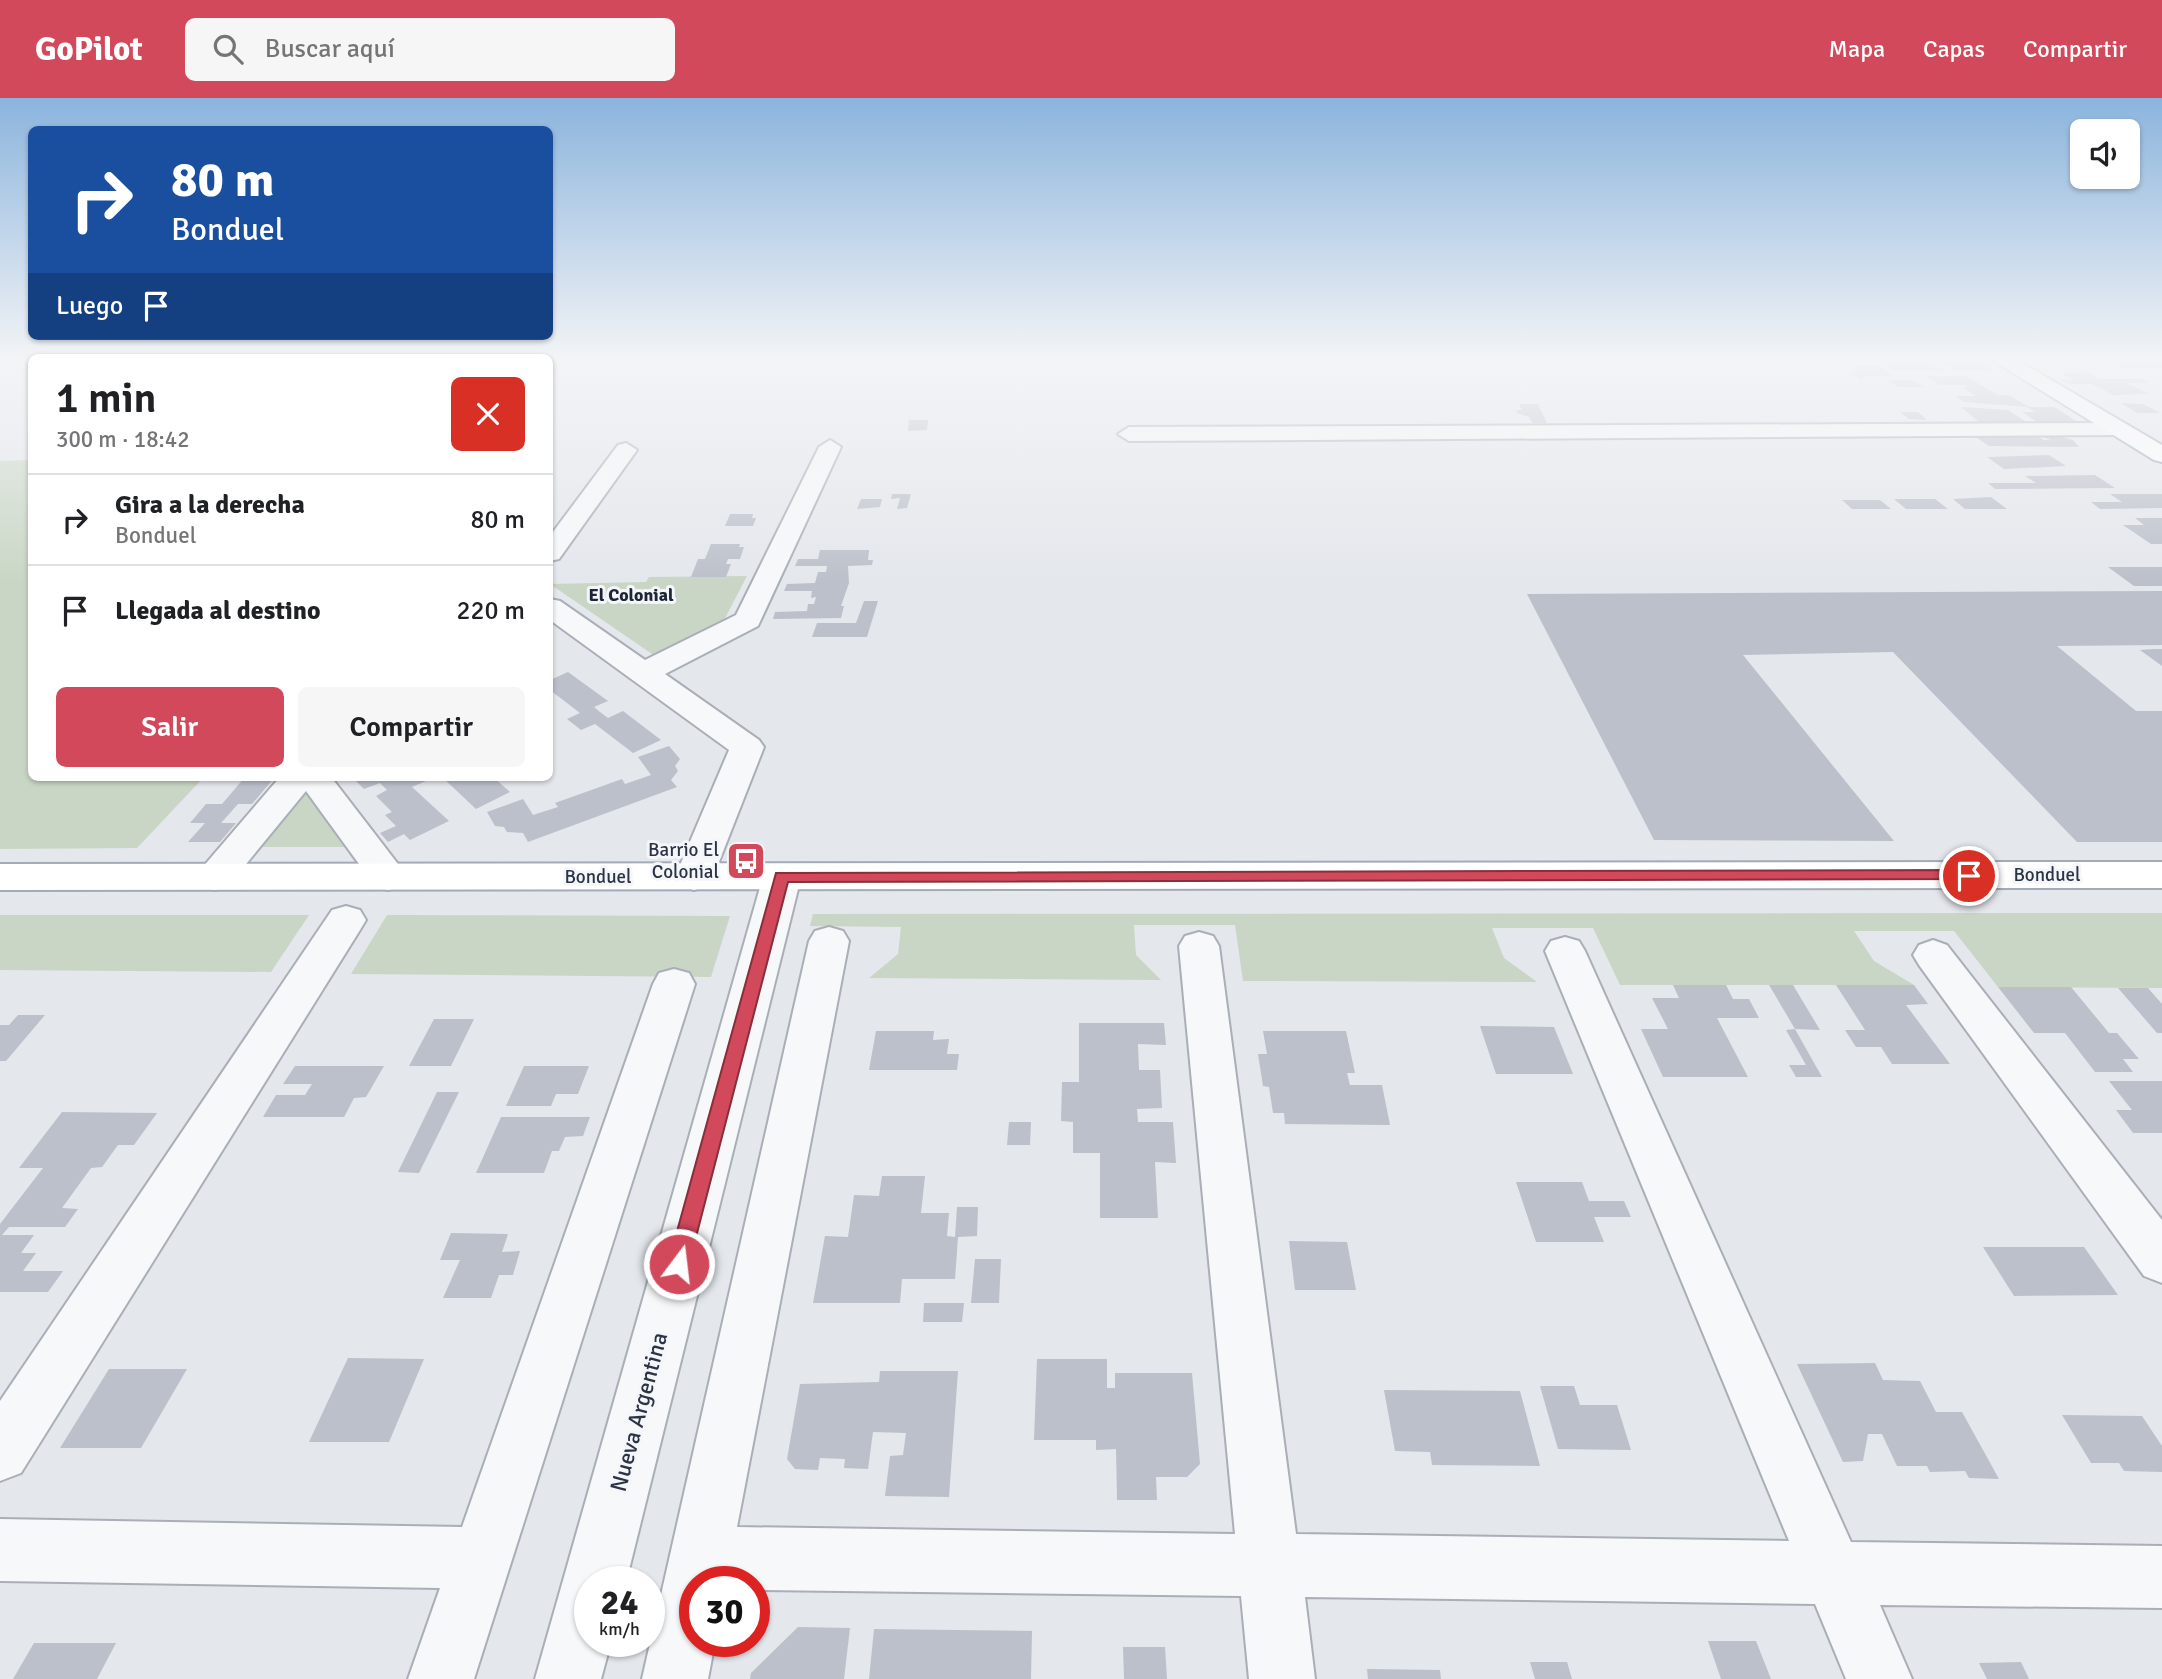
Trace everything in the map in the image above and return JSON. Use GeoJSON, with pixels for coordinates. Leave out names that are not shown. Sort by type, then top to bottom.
{"type":"FeatureCollection","features":[{"type":"Feature","properties":{"kind":"main road"},"geometry":{"type":"LineString","coordinates":[[2126,434],[2162,455]]}},
{"type":"Feature","properties":{"kind":"main road","name":"Bonduel"},"geometry":{"type":"LineString","coordinates":[[0,877],[2162,875]]}},
{"type":"Feature","properties":{"kind":"street"},"geometry":{"type":"LineString","coordinates":[[1129,434],[1184,434]]}},
{"type":"Feature","properties":{"kind":"street"},"geometry":{"type":"LineString","coordinates":[[643,673],[748,620],[830,447]]}},
{"type":"Feature","properties":{"kind":"street"},"geometry":{"type":"LineString","coordinates":[[553,549],[626,450]]}},
{"type":"Feature","properties":{"kind":"street"},"geometry":{"type":"LineString","coordinates":[[553,609],[747,747],[694,877]]}},
{"type":"Feature","properties":{"kind":"street"},"geometry":{"type":"LineString","coordinates":[[215,877],[296,781]]}},
{"type":"Feature","properties":{"kind":"street"},"geometry":{"type":"LineString","coordinates":[[316,781],[388,877]]}},
{"type":"Feature","properties":{"kind":"street","name":"Nueva Argentina"},"geometry":{"type":"LineString","coordinates":[[598,1566],[782,877]]}},
{"type":"Feature","properties":{"kind":"street"},"geometry":{"type":"LineString","coordinates":[[0,1452],[345,920]]}},
{"type":"Feature","properties":{"kind":"street"},"geometry":{"type":"LineString","coordinates":[[699,1566],[828,941]]}},
{"type":"Feature","properties":{"kind":"street"},"geometry":{"type":"LineString","coordinates":[[1199,946],[1282,1679]]}},
{"type":"Feature","properties":{"kind":"street"},"geometry":{"type":"LineString","coordinates":[[1564,951],[1880,1679]]}},
{"type":"Feature","properties":{"kind":"street"},"geometry":{"type":"LineString","coordinates":[[1933,955],[2162,1260]]}},
{"type":"Feature","properties":{"kind":"street"},"geometry":{"type":"LineString","coordinates":[[441,1679],[674,984]]}},
{"type":"Feature","properties":{"kind":"street"},"geometry":{"type":"LineString","coordinates":[[0,1550],[481,1558]]}},
{"type":"Feature","properties":{"kind":"street"},"geometry":{"type":"LineString","coordinates":[[770,1574],[1269,1565],[2162,1577]]}},
{"type":"Feature","properties":{"kind":"street"},"geometry":{"type":"LineString","coordinates":[[568,1679],[574,1657]]}},
{"type":"Feature","properties":{"kind":"street"},"geometry":{"type":"LineString","coordinates":[[675,1679],[680,1657]]}},
{"type":"Feature","properties":{"kind":"green space"},"geometry":{"type":"Polygon","coordinates":[[[28,460],[28,781],[200,781],[137,848],[0,849],[0,461],[28,460]]]}},
{"type":"Feature","properties":{"kind":"green space"},"geometry":{"type":"Polygon","coordinates":[[[747,576],[723,622],[655,656],[553,586],[553,584],[646,582],[649,577],[747,576]]]}},
{"type":"Feature","properties":{"kind":"green space"},"geometry":{"type":"Polygon","coordinates":[[[303,782],[351,847],[251,847],[303,782]]]}},
{"type":"Feature","properties":{"kind":"green space"},"geometry":{"type":"Polygon","coordinates":[[[2162,913],[2162,988],[1998,987],[1954,931],[1854,931],[1874,961],[1914,985],[1620,985],[1593,928],[1492,928],[1504,958],[1537,982],[1243,981],[1235,925],[1134,925],[1136,955],[1161,980],[869,978],[898,954],[901,927],[810,926],[813,914],[2162,913]]]}},
{"type":"Feature","properties":{"kind":"green space"},"geometry":{"type":"Polygon","coordinates":[[[0,915],[309,915],[271,972],[0,970],[0,915]]]}},
{"type":"Feature","properties":{"kind":"green space"},"geometry":{"type":"Polygon","coordinates":[[[387,915],[730,916],[711,977],[351,974],[387,915]]]}},
{"type":"Feature","properties":{"kind":"building"},"geometry":{"type":"Polygon","coordinates":[[[1973,435],[2038,437],[2044,440],[2050,440],[2044,437],[2062,437],[2073,440],[2079,447],[1989,446],[1973,435]]]}},
{"type":"Feature","properties":{"kind":"building"},"geometry":{"type":"Polygon","coordinates":[[[2049,455],[2066,466],[2004,469],[1987,457],[2049,455]]]}},
{"type":"Feature","properties":{"kind":"building"},"geometry":{"type":"Polygon","coordinates":[[[2095,475],[2115,488],[1995,489],[1988,483],[2036,483],[2025,476],[2095,475]]]}},
{"type":"Feature","properties":{"kind":"building"},"geometry":{"type":"Polygon","coordinates":[[[892,494],[911,494],[907,508],[897,509],[900,498],[891,499],[892,494]]]}},
{"type":"Feature","properties":{"kind":"building"},"geometry":{"type":"Polygon","coordinates":[[[2110,494],[2162,494],[2162,508],[2100,509],[2091,502],[2122,502],[2110,494]]]}},
{"type":"Feature","properties":{"kind":"building"},"geometry":{"type":"Polygon","coordinates":[[[1991,497],[2007,509],[1965,509],[1953,499],[1991,497]]]}},
{"type":"Feature","properties":{"kind":"building"},"geometry":{"type":"Polygon","coordinates":[[[861,499],[882,499],[880,507],[857,509],[861,499]]]}},
{"type":"Feature","properties":{"kind":"building"},"geometry":{"type":"Polygon","coordinates":[[[1894,499],[1935,499],[1948,509],[1906,509],[1894,499]]]}},
{"type":"Feature","properties":{"kind":"building"},"geometry":{"type":"Polygon","coordinates":[[[1842,500],[1880,500],[1891,509],[1852,509],[1842,500]]]}},
{"type":"Feature","properties":{"kind":"building"},"geometry":{"type":"Polygon","coordinates":[[[730,514],[753,514],[752,518],[756,518],[753,526],[725,526],[730,514]]]}},
{"type":"Feature","properties":{"kind":"building"},"geometry":{"type":"Polygon","coordinates":[[[2135,518],[2162,518],[2162,544],[2151,544],[2123,525],[2144,525],[2135,518]]]}},
{"type":"Feature","properties":{"kind":"building"},"geometry":{"type":"Polygon","coordinates":[[[711,544],[740,544],[739,547],[744,547],[740,559],[728,559],[726,564],[731,564],[726,577],[691,577],[698,559],[705,559],[711,544]]]}},
{"type":"Feature","properties":{"kind":"building"},"geometry":{"type":"Polygon","coordinates":[[[820,550],[869,550],[868,560],[873,560],[872,565],[848,566],[849,583],[841,606],[844,606],[841,618],[773,619],[775,612],[807,611],[808,604],[814,604],[816,597],[811,598],[812,591],[784,591],[787,584],[815,583],[818,572],[826,572],[827,566],[795,566],[798,559],[818,559],[820,550]]]}},
{"type":"Feature","properties":{"kind":"building"},"geometry":{"type":"Polygon","coordinates":[[[2108,567],[2162,567],[2162,586],[2134,586],[2108,567]]]}},
{"type":"Feature","properties":{"kind":"building"},"geometry":{"type":"Polygon","coordinates":[[[2162,591],[2162,645],[2057,646],[2136,711],[2162,711],[2162,842],[2077,842],[1893,652],[1743,655],[1894,841],[1654,840],[1527,594],[2162,591]]]}},
{"type":"Feature","properties":{"kind":"building"},"geometry":{"type":"Polygon","coordinates":[[[864,601],[878,601],[867,637],[812,637],[817,623],[856,623],[864,601]]]}},
{"type":"Feature","properties":{"kind":"building"},"geometry":{"type":"Polygon","coordinates":[[[2154,649],[2162,649],[2162,666],[2140,650],[2154,649]]]}},
{"type":"Feature","properties":{"kind":"building"},"geometry":{"type":"Polygon","coordinates":[[[568,672],[608,701],[594,707],[608,718],[623,711],[661,740],[633,753],[595,724],[581,730],[567,719],[580,713],[553,692],[553,679],[568,672]]]}},
{"type":"Feature","properties":{"kind":"building"},"geometry":{"type":"Polygon","coordinates":[[[669,746],[680,759],[675,766],[678,771],[671,780],[677,787],[528,842],[523,833],[507,832],[504,827],[495,826],[487,812],[523,799],[533,815],[558,807],[555,803],[622,779],[625,784],[651,775],[638,757],[669,746]]]}},
{"type":"Feature","properties":{"kind":"building"},"geometry":{"type":"Polygon","coordinates":[[[242,781],[272,781],[252,804],[238,804],[221,823],[236,823],[220,842],[188,842],[205,823],[190,823],[206,804],[222,804],[242,781]]]}},
{"type":"Feature","properties":{"kind":"building"},"geometry":{"type":"Polygon","coordinates":[[[356,781],[426,781],[412,787],[449,821],[410,840],[404,834],[388,842],[380,833],[396,826],[385,815],[392,812],[376,796],[387,790],[380,783],[364,789],[356,781]]]}},
{"type":"Feature","properties":{"kind":"building"},"geometry":{"type":"Polygon","coordinates":[[[446,781],[498,781],[510,792],[476,809],[446,781]]]}},
{"type":"Feature","properties":{"kind":"building"},"geometry":{"type":"Polygon","coordinates":[[[1673,985],[1726,985],[1733,999],[1749,999],[1759,1018],[1717,1018],[1748,1077],[1663,1077],[1641,1029],[1668,1029],[1652,998],[1679,998],[1673,985]]]}},
{"type":"Feature","properties":{"kind":"building"},"geometry":{"type":"Polygon","coordinates":[[[1769,985],[1793,985],[1820,1030],[1795,1029],[1769,985]]]}},
{"type":"Feature","properties":{"kind":"building"},"geometry":{"type":"Polygon","coordinates":[[[1836,985],[1914,985],[1928,1004],[1906,1005],[1950,1064],[1892,1064],[1881,1047],[1856,1047],[1845,1030],[1865,1030],[1836,985]]]}},
{"type":"Feature","properties":{"kind":"building"},"geometry":{"type":"Polygon","coordinates":[[[1998,987],[2071,987],[2109,1033],[2117,1033],[2139,1059],[2123,1059],[2133,1072],[2095,1072],[2065,1033],[2034,1033],[1998,987]]]}},
{"type":"Feature","properties":{"kind":"building"},"geometry":{"type":"Polygon","coordinates":[[[2118,988],[2148,988],[2162,1004],[2162,1033],[2157,1033],[2118,988]]]}},
{"type":"Feature","properties":{"kind":"building"},"geometry":{"type":"Polygon","coordinates":[[[18,1015],[45,1015],[6,1061],[0,1061],[0,1025],[9,1025],[18,1015]]]}},
{"type":"Feature","properties":{"kind":"building"},"geometry":{"type":"Polygon","coordinates":[[[434,1019],[474,1019],[451,1066],[409,1066],[434,1019]]]}},
{"type":"Feature","properties":{"kind":"building"},"geometry":{"type":"Polygon","coordinates":[[[1079,1023],[1164,1023],[1166,1045],[1138,1044],[1139,1070],[1160,1070],[1162,1108],[1137,1109],[1138,1122],[1173,1122],[1176,1163],[1155,1162],[1158,1218],[1100,1218],[1100,1153],[1073,1153],[1073,1122],[1061,1121],[1062,1082],[1079,1082],[1079,1023]]]}},
{"type":"Feature","properties":{"kind":"building"},"geometry":{"type":"Polygon","coordinates":[[[1480,1026],[1554,1027],[1573,1074],[1496,1074],[1480,1026]]]}},
{"type":"Feature","properties":{"kind":"building"},"geometry":{"type":"Polygon","coordinates":[[[1795,1029],[1822,1077],[1796,1077],[1789,1065],[1806,1065],[1786,1030],[1795,1029]]]}},
{"type":"Feature","properties":{"kind":"building"},"geometry":{"type":"Polygon","coordinates":[[[876,1031],[934,1031],[933,1040],[949,1039],[947,1054],[959,1054],[957,1070],[869,1070],[876,1031]]]}},
{"type":"Feature","properties":{"kind":"building"},"geometry":{"type":"Polygon","coordinates":[[[1263,1031],[1346,1031],[1355,1073],[1347,1073],[1350,1085],[1382,1085],[1390,1125],[1285,1124],[1284,1113],[1273,1113],[1269,1087],[1263,1086],[1258,1054],[1267,1054],[1263,1031]]]}},
{"type":"Feature","properties":{"kind":"building"},"geometry":{"type":"Polygon","coordinates":[[[295,1066],[384,1066],[366,1097],[354,1098],[344,1117],[263,1117],[276,1095],[305,1095],[312,1084],[283,1084],[295,1066]]]}},
{"type":"Feature","properties":{"kind":"building"},"geometry":{"type":"Polygon","coordinates":[[[524,1066],[589,1066],[578,1094],[556,1094],[551,1106],[506,1106],[524,1066]]]}},
{"type":"Feature","properties":{"kind":"building"},"geometry":{"type":"Polygon","coordinates":[[[2109,1081],[2162,1081],[2162,1133],[2133,1133],[2116,1110],[2132,1110],[2109,1081]]]}},
{"type":"Feature","properties":{"kind":"building"},"geometry":{"type":"Polygon","coordinates":[[[437,1092],[459,1092],[419,1173],[398,1172],[437,1092]]]}},
{"type":"Feature","properties":{"kind":"building"},"geometry":{"type":"Polygon","coordinates":[[[62,1112],[157,1113],[134,1145],[118,1145],[102,1167],[91,1168],[62,1208],[78,1209],[65,1227],[9,1227],[2,1235],[34,1235],[21,1253],[36,1253],[23,1271],[63,1271],[48,1292],[0,1292],[0,1224],[43,1168],[19,1168],[62,1112]]]}},
{"type":"Feature","properties":{"kind":"building"},"geometry":{"type":"Polygon","coordinates":[[[501,1117],[590,1117],[583,1136],[565,1137],[559,1151],[552,1151],[544,1173],[476,1173],[501,1117]]]}},
{"type":"Feature","properties":{"kind":"building"},"geometry":{"type":"Polygon","coordinates":[[[1009,1122],[1031,1122],[1030,1145],[1007,1145],[1009,1122]]]}},
{"type":"Feature","properties":{"kind":"building"},"geometry":{"type":"Polygon","coordinates":[[[882,1176],[925,1176],[921,1213],[949,1213],[947,1236],[955,1237],[957,1207],[978,1207],[977,1236],[958,1237],[955,1279],[902,1279],[900,1303],[813,1303],[825,1236],[848,1237],[854,1195],[879,1196],[882,1176]]]}},
{"type":"Feature","properties":{"kind":"building"},"geometry":{"type":"Polygon","coordinates":[[[1516,1182],[1582,1182],[1589,1201],[1624,1201],[1631,1217],[1594,1217],[1604,1242],[1536,1242],[1516,1182]]]}},
{"type":"Feature","properties":{"kind":"building"},"geometry":{"type":"Polygon","coordinates":[[[451,1233],[508,1234],[502,1252],[520,1251],[513,1275],[499,1275],[491,1298],[443,1298],[460,1260],[440,1260],[451,1233]]]}},
{"type":"Feature","properties":{"kind":"building"},"geometry":{"type":"Polygon","coordinates":[[[1289,1241],[1347,1242],[1356,1290],[1295,1290],[1289,1241]]]}},
{"type":"Feature","properties":{"kind":"building"},"geometry":{"type":"Polygon","coordinates":[[[1983,1247],[2084,1247],[2118,1295],[2014,1296],[1983,1247]]]}},
{"type":"Feature","properties":{"kind":"building"},"geometry":{"type":"Polygon","coordinates":[[[975,1259],[1001,1259],[999,1303],[971,1303],[975,1259]]]}},
{"type":"Feature","properties":{"kind":"building"},"geometry":{"type":"Polygon","coordinates":[[[924,1303],[964,1303],[962,1322],[923,1322],[924,1303]]]}},
{"type":"Feature","properties":{"kind":"building"},"geometry":{"type":"Polygon","coordinates":[[[348,1358],[424,1359],[389,1442],[309,1442],[348,1358]]]}},
{"type":"Feature","properties":{"kind":"building"},"geometry":{"type":"Polygon","coordinates":[[[1037,1359],[1107,1359],[1107,1388],[1115,1388],[1115,1373],[1192,1373],[1200,1464],[1187,1477],[1156,1477],[1157,1500],[1117,1500],[1116,1449],[1096,1450],[1096,1440],[1034,1440],[1037,1359]]]}},
{"type":"Feature","properties":{"kind":"building"},"geometry":{"type":"Polygon","coordinates":[[[1875,1363],[1883,1380],[1920,1381],[1936,1412],[1962,1412],[1999,1479],[1969,1478],[1965,1471],[1930,1472],[1927,1466],[1897,1466],[1882,1434],[1868,1434],[1863,1461],[1843,1462],[1797,1364],[1875,1363]]]}},
{"type":"Feature","properties":{"kind":"building"},"geometry":{"type":"Polygon","coordinates":[[[109,1369],[187,1369],[141,1448],[60,1448],[109,1369]]]}},
{"type":"Feature","properties":{"kind":"building"},"geometry":{"type":"Polygon","coordinates":[[[880,1371],[958,1371],[949,1497],[885,1496],[890,1456],[903,1455],[906,1433],[873,1432],[868,1469],[844,1468],[845,1459],[820,1458],[818,1470],[795,1469],[787,1459],[800,1384],[879,1382],[880,1371]]]}},
{"type":"Feature","properties":{"kind":"building"},"geometry":{"type":"Polygon","coordinates":[[[1540,1386],[1574,1386],[1580,1405],[1617,1405],[1631,1450],[1558,1449],[1540,1386]]]}},
{"type":"Feature","properties":{"kind":"building"},"geometry":{"type":"Polygon","coordinates":[[[1384,1390],[1520,1391],[1540,1466],[1432,1465],[1430,1452],[1395,1451],[1384,1390]]]}},
{"type":"Feature","properties":{"kind":"building"},"geometry":{"type":"Polygon","coordinates":[[[2062,1415],[2142,1416],[2162,1446],[2162,1472],[2124,1471],[2119,1463],[2091,1463],[2062,1415]]]}},
{"type":"Feature","properties":{"kind":"building"},"geometry":{"type":"Polygon","coordinates":[[[798,1627],[850,1628],[844,1679],[750,1679],[751,1673],[798,1627]]]}},
{"type":"Feature","properties":{"kind":"building"},"geometry":{"type":"Polygon","coordinates":[[[874,1629],[1032,1631],[1031,1679],[869,1679],[874,1629]]]}},
{"type":"Feature","properties":{"kind":"building"},"geometry":{"type":"Polygon","coordinates":[[[1708,1641],[1756,1641],[1771,1679],[1721,1679],[1708,1641]]]}},
{"type":"Feature","properties":{"kind":"building"},"geometry":{"type":"Polygon","coordinates":[[[34,1643],[116,1643],[97,1679],[13,1679],[34,1643]]]}},
{"type":"Feature","properties":{"kind":"building"},"geometry":{"type":"Polygon","coordinates":[[[1123,1647],[1165,1647],[1167,1679],[1124,1679],[1123,1647]]]}},
{"type":"Feature","properties":{"kind":"building"},"geometry":{"type":"Polygon","coordinates":[[[1530,1662],[1567,1662],[1572,1679],[1535,1679],[1530,1662]]]}},
{"type":"Feature","properties":{"kind":"building"},"geometry":{"type":"Polygon","coordinates":[[[2021,1662],[2029,1679],[1987,1679],[1979,1663],[2021,1662]]]}},
{"type":"Feature","properties":{"kind":"building"},"geometry":{"type":"Polygon","coordinates":[[[1367,1669],[1440,1670],[1441,1679],[1368,1679],[1367,1669]]]}},
{"type":"Feature","properties":{"kind":"place","name":"Barrio El Colonial"},"geometry":{"type":"Point","coordinates":[746,861]}},
{"type":"Feature","properties":{"kind":"district","name":"El Colonial"},"geometry":{"type":"Point","coordinates":[631,595]}},
{"type":"Feature","properties":{"kind":"route"},"geometry":{"type":"LineString","coordinates":[[679,1264],[782,877],[1969,876]]}}]}
